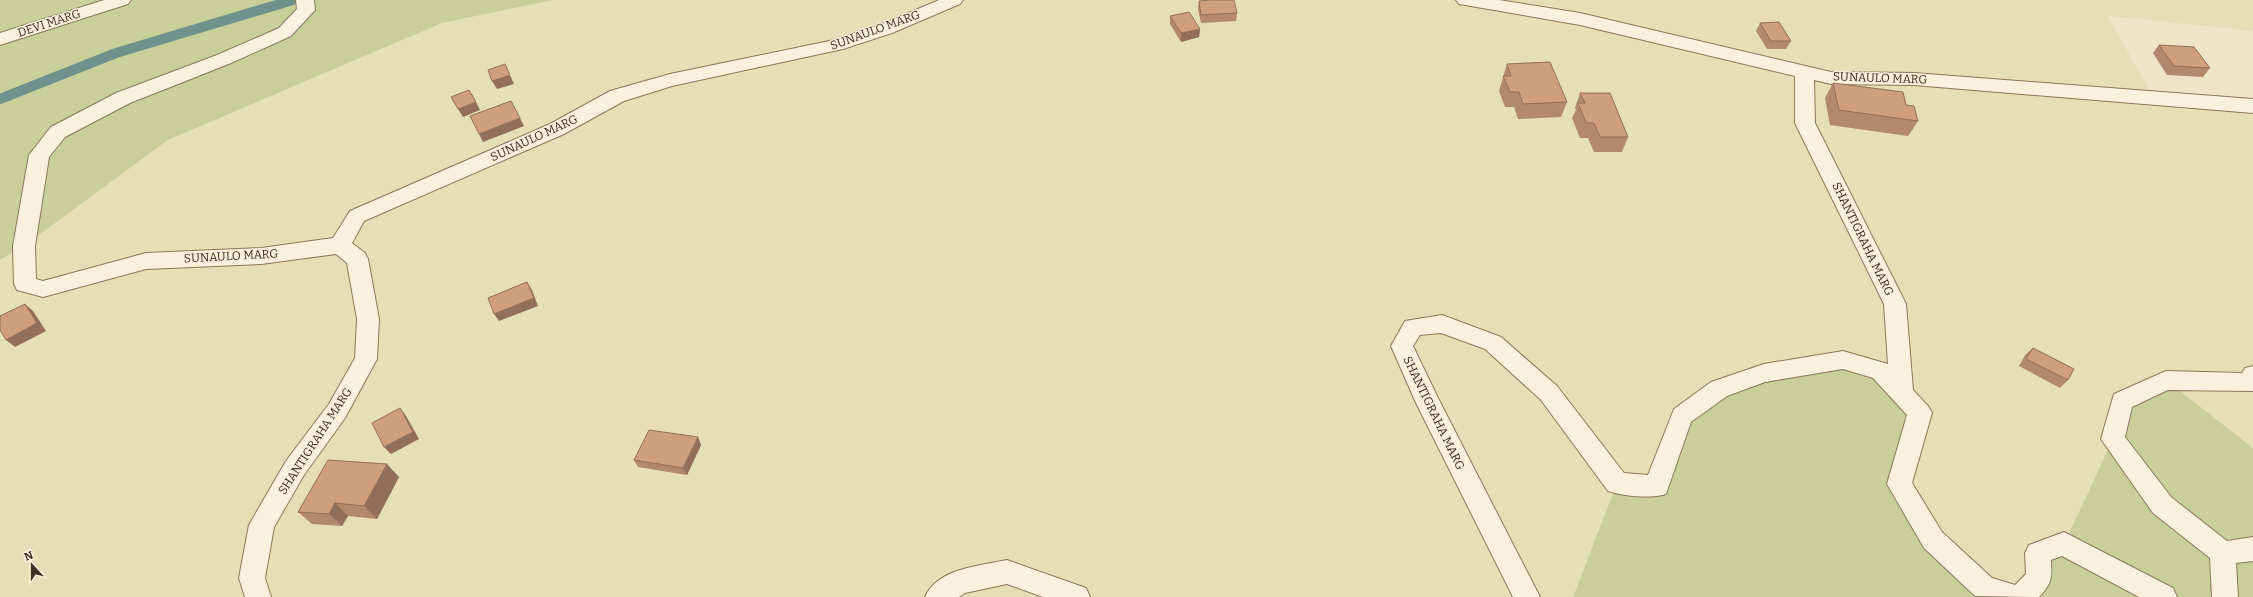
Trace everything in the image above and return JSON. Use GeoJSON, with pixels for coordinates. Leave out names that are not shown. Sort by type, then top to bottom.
{"type":"FeatureCollection","features":[{"type":"Feature","properties":{"kind":"street","name":"DEVI MARG"},"geometry":{"type":"LineString","coordinates":[[0,39],[122,0]]}},
{"type":"Feature","properties":{"kind":"street","name":"SUNAULO MARG"},"geometry":{"type":"LineString","coordinates":[[305,0],[306,10],[285,32],[224,59],[123,98],[58,132],[39,155],[24,246],[25,284],[43,289],[146,261],[261,256],[340,245],[357,216],[557,129],[617,96],[670,80],[837,45],[886,29],[954,0]]}},
{"type":"Feature","properties":{"kind":"street","name":"SUNAULO MARG"},"geometry":{"type":"LineString","coordinates":[[1466,0],[1580,19],[1831,78],[1914,79],[2253,106]]}},
{"type":"Feature","properties":{"kind":"street","name":"SHANTIGRAHA MARG"},"geometry":{"type":"LineString","coordinates":[[1804,71],[1805,123],[1895,304],[1902,393]]}},
{"type":"Feature","properties":{"kind":"street","name":"SHANTIGRAHA MARG"},"geometry":{"type":"LineString","coordinates":[[258,597],[252,578],[262,525],[295,468],[337,411],[366,359],[368,319],[357,259],[340,245]]}},
{"type":"Feature","properties":{"kind":"street","name":"SHANTIGRAHA MARG"},"geometry":{"type":"LineString","coordinates":[[1528,597],[1431,409],[1402,346],[1413,328],[1442,324],[1492,344],[1549,393],[1617,483],[1657,486],[1665,459],[1682,416],[1719,389],[1764,373],[1843,360],[1881,371],[1902,393]]}},
{"type":"Feature","properties":{"kind":"street"},"geometry":{"type":"LineString","coordinates":[[2253,375],[2249,382],[2166,380],[2122,401],[2113,439],[2162,505],[2223,553],[2253,549]]}},
{"type":"Feature","properties":{"kind":"street"},"geometry":{"type":"LineString","coordinates":[[1902,393],[1920,413],[1899,484],[1933,540],[1984,587],[2014,597]]}},
{"type":"Feature","properties":{"kind":"street"},"geometry":{"type":"LineString","coordinates":[[2022,597],[2039,578],[2038,554],[2064,544],[2164,597]]}},
{"type":"Feature","properties":{"kind":"street"},"geometry":{"type":"LineString","coordinates":[[2223,553],[2225,597]]}},
{"type":"Feature","properties":{"kind":"street"},"geometry":{"type":"LineString","coordinates":[[938,597],[958,582],[1007,572],[1077,597]]}},
{"type":"Feature","properties":{"kind":"shaded area"},"geometry":{"type":"Polygon","coordinates":[[[553,0],[2253,0],[2253,31],[2108,16],[2153,97],[2253,106],[2253,448],[2166,380],[2113,439],[2064,544],[2022,597],[2014,597],[1657,486],[1617,483],[1573,597],[965,597],[958,582],[938,597],[0,597],[0,260],[24,246],[168,140],[442,23],[553,0]]]}},
{"type":"Feature","properties":{"kind":"green space"},"geometry":{"type":"Polygon","coordinates":[[[0,0],[553,0],[442,23],[168,140],[24,246],[0,260],[0,0]]]}},
{"type":"Feature","properties":{"kind":"green space"},"geometry":{"type":"Polygon","coordinates":[[[1843,360],[1881,371],[1920,413],[1899,484],[1984,587],[2014,597],[1573,597],[1617,483],[1657,486],[1682,416],[1719,389],[1843,360]]]}},
{"type":"Feature","properties":{"kind":"green space"},"geometry":{"type":"Polygon","coordinates":[[[2166,380],[2253,448],[2253,597],[2022,597],[2039,578],[2038,553],[2064,544],[2113,439],[2122,401],[2166,380]]]}},
{"type":"Feature","properties":{"kind":"building"},"geometry":{"type":"Polygon","coordinates":[[[1234,0],[1237,13],[1201,15],[1199,1],[1234,0]]]}},
{"type":"Feature","properties":{"kind":"building"},"geometry":{"type":"Polygon","coordinates":[[[1189,12],[1200,29],[1181,33],[1170,16],[1189,12]]]}},
{"type":"Feature","properties":{"kind":"building"},"geometry":{"type":"Polygon","coordinates":[[[1779,22],[1791,41],[1771,41],[1760,23],[1779,22]]]}},
{"type":"Feature","properties":{"kind":"building"},"geometry":{"type":"Polygon","coordinates":[[[2159,45],[2194,47],[2210,68],[2174,66],[2159,45]]]}},
{"type":"Feature","properties":{"kind":"building"},"geometry":{"type":"Polygon","coordinates":[[[1550,62],[1567,102],[1523,104],[1519,92],[1510,92],[1503,76],[1511,76],[1507,64],[1550,62]]]}},
{"type":"Feature","properties":{"kind":"building"},"geometry":{"type":"Polygon","coordinates":[[[505,64],[510,75],[492,81],[488,70],[505,64]]]}},
{"type":"Feature","properties":{"kind":"building"},"geometry":{"type":"Polygon","coordinates":[[[1833,83],[1903,92],[1906,105],[1914,106],[1918,121],[1839,110],[1833,83]]]}},
{"type":"Feature","properties":{"kind":"building"},"geometry":{"type":"Polygon","coordinates":[[[469,90],[476,102],[458,109],[451,97],[469,90]]]}},
{"type":"Feature","properties":{"kind":"building"},"geometry":{"type":"Polygon","coordinates":[[[1580,93],[1610,93],[1628,137],[1600,137],[1594,123],[1586,123],[1578,103],[1585,103],[1580,93]]]}},
{"type":"Feature","properties":{"kind":"building"},"geometry":{"type":"Polygon","coordinates":[[[511,101],[520,118],[479,134],[470,116],[511,101]]]}},
{"type":"Feature","properties":{"kind":"building"},"geometry":{"type":"Polygon","coordinates":[[[527,282],[534,298],[494,314],[488,298],[527,282]]]}},
{"type":"Feature","properties":{"kind":"building"},"geometry":{"type":"Polygon","coordinates":[[[25,304],[37,323],[6,340],[0,330],[0,316],[25,304]]]}},
{"type":"Feature","properties":{"kind":"building"},"geometry":{"type":"Polygon","coordinates":[[[2033,348],[2074,369],[2068,380],[2026,359],[2033,348]]]}},
{"type":"Feature","properties":{"kind":"building"},"geometry":{"type":"Polygon","coordinates":[[[400,408],[413,432],[384,447],[372,423],[400,408]]]}},
{"type":"Feature","properties":{"kind":"building"},"geometry":{"type":"Polygon","coordinates":[[[649,430],[698,437],[683,468],[634,460],[649,430]]]}},
{"type":"Feature","properties":{"kind":"building"},"geometry":{"type":"Polygon","coordinates":[[[328,460],[387,464],[364,506],[335,503],[329,514],[298,512],[328,460]]]}},
{"type":"Feature","properties":{"kind":"waterway"},"geometry":{"type":"LineString","coordinates":[[0,99],[116,53],[293,0]]}}]}
